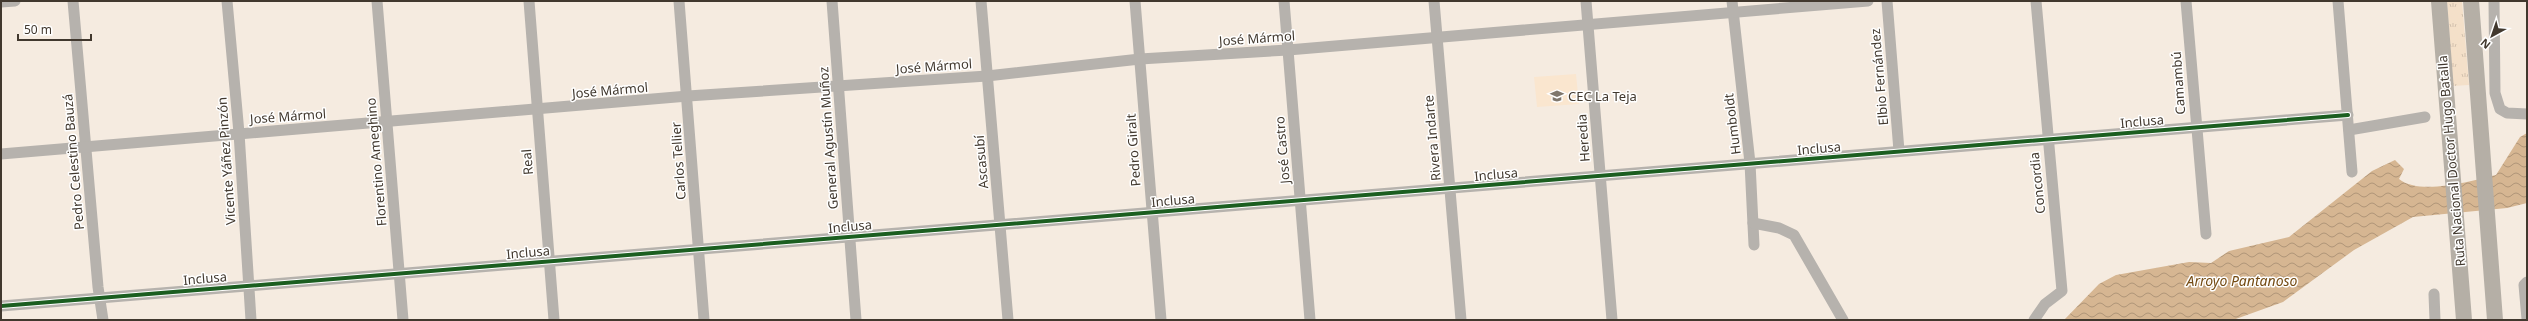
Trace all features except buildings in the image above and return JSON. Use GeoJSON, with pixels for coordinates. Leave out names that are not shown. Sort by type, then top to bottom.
{"type":"FeatureCollection","features":[{"type":"Feature","properties":{"kind":"highway"},"geometry":{"type":"LineString","coordinates":[[2431,1],[2444,72]]}},
{"type":"Feature","properties":{"kind":"highway","name":"Ruta Nacional Doctor Hugo Batalla"},"geometry":{"type":"LineString","coordinates":[[2439,1],[2464,320]]}},
{"type":"Feature","properties":{"kind":"highway"},"geometry":{"type":"LineString","coordinates":[[2471,1],[2495,320]]}},
{"type":"Feature","properties":{"kind":"highway"},"geometry":{"type":"LineString","coordinates":[[2476,67],[2481,1]]}},
{"type":"Feature","properties":{"kind":"street"},"geometry":{"type":"LineString","coordinates":[[1,2],[15,1]]}},
{"type":"Feature","properties":{"kind":"street","name":"Pedro Celestino Bauzá"},"geometry":{"type":"LineString","coordinates":[[73,1],[103,320]]}},
{"type":"Feature","properties":{"kind":"street","name":"Vicente Yáñez Pinzón"},"geometry":{"type":"LineString","coordinates":[[227,1],[239,134],[251,320]]}},
{"type":"Feature","properties":{"kind":"street","name":"Florentino Ameghino"},"geometry":{"type":"LineString","coordinates":[[377,1],[403,320]]}},
{"type":"Feature","properties":{"kind":"street","name":"Real"},"geometry":{"type":"LineString","coordinates":[[528,1],[554,320]]}},
{"type":"Feature","properties":{"kind":"street","name":"Carlos Tellier"},"geometry":{"type":"LineString","coordinates":[[679,1],[688,96],[704,320]]}},
{"type":"Feature","properties":{"kind":"street","name":"General Agustín Muñoz"},"geometry":{"type":"LineString","coordinates":[[832,1],[856,320]]}},
{"type":"Feature","properties":{"kind":"street","name":"Ascasubí"},"geometry":{"type":"LineString","coordinates":[[981,1],[1008,320]]}},
{"type":"Feature","properties":{"kind":"street","name":"Pedro Giralt"},"geometry":{"type":"LineString","coordinates":[[1135,1],[1161,320]]}},
{"type":"Feature","properties":{"kind":"street","name":"José Castro"},"geometry":{"type":"LineString","coordinates":[[1284,1],[1310,320]]}},
{"type":"Feature","properties":{"kind":"street","name":"Rivera Indarte"},"geometry":{"type":"LineString","coordinates":[[1434,1],[1436,37],[1451,187],[1461,320]]}},
{"type":"Feature","properties":{"kind":"street","name":"Heredia"},"geometry":{"type":"LineString","coordinates":[[1586,1],[1612,320]]}},
{"type":"Feature","properties":{"kind":"street","name":"Humboldt"},"geometry":{"type":"LineString","coordinates":[[1732,1],[1750,163],[1754,245]]}},
{"type":"Feature","properties":{"kind":"street","name":"José Mármol"},"geometry":{"type":"LineString","coordinates":[[1,154],[387,123],[688,96],[987,76],[1140,59],[1288,50],[1588,26],[1868,1]]}},
{"type":"Feature","properties":{"kind":"street","name":"Elbio Fernández"},"geometry":{"type":"LineString","coordinates":[[1887,1],[1899,151]]}},
{"type":"Feature","properties":{"kind":"street","name":"Concordia"},"geometry":{"type":"LineString","coordinates":[[2034,320],[2045,304],[2062,291],[2047,139],[2036,1]]}},
{"type":"Feature","properties":{"kind":"street","name":"Camambú"},"geometry":{"type":"LineString","coordinates":[[2186,1],[2195,127],[2206,234]]}},
{"type":"Feature","properties":{"kind":"street"},"geometry":{"type":"LineString","coordinates":[[2338,1],[2352,172]]}},
{"type":"Feature","properties":{"kind":"street"},"geometry":{"type":"LineString","coordinates":[[2494,1],[2497,98],[2500,109],[2507,113],[2527,114]]}},
{"type":"Feature","properties":{"kind":"street","name":"Inclusa"},"geometry":{"type":"LineString","coordinates":[[1,306],[248,284],[2348,115]]}},
{"type":"Feature","properties":{"kind":"street"},"geometry":{"type":"LineString","coordinates":[[2349,130],[2425,117]]}},
{"type":"Feature","properties":{"kind":"street"},"geometry":{"type":"LineString","coordinates":[[1753,223],[1785,230],[1794,235],[1843,320]]}},
{"type":"Feature","properties":{"kind":"street"},"geometry":{"type":"LineString","coordinates":[[2526,283],[2527,319]]}},
{"type":"Feature","properties":{"kind":"street"},"geometry":{"type":"LineString","coordinates":[[2434,294],[2435,320]]}},
{"type":"Feature","properties":{"kind":"shaded area","name":"CEC La Teja"},"geometry":{"type":"Polygon","coordinates":[[[1576,74],[1579,104],[1537,107],[1534,77],[1576,74]]]}},
{"type":"Feature","properties":{"kind":"green space"},"geometry":{"type":"Polygon","coordinates":[[[2447,1],[2462,1],[2469,85],[2453,86],[2447,1]]]}},
{"type":"Feature","properties":{"kind":"water","name":"Arroyo Pantanoso"},"geometry":{"type":"Polygon","coordinates":[[[2527,133],[2527,203],[2507,208],[2413,217],[2354,250],[2283,302],[2233,320],[2064,320],[2099,284],[2116,275],[2189,262],[2211,263],[2229,251],[2289,237],[2372,171],[2395,160],[2404,169],[2399,179],[2408,184],[2420,186],[2446,186],[2496,175],[2520,137],[2527,133]]]}},
{"type":"Feature","properties":{"kind":"cycle path"},"geometry":{"type":"LineString","coordinates":[[1,306],[2348,115]]}},
{"type":"Feature","properties":{"kind":"place","name":"CEC La Teja"},"geometry":{"type":"Point","coordinates":[1557,96]}}]}
